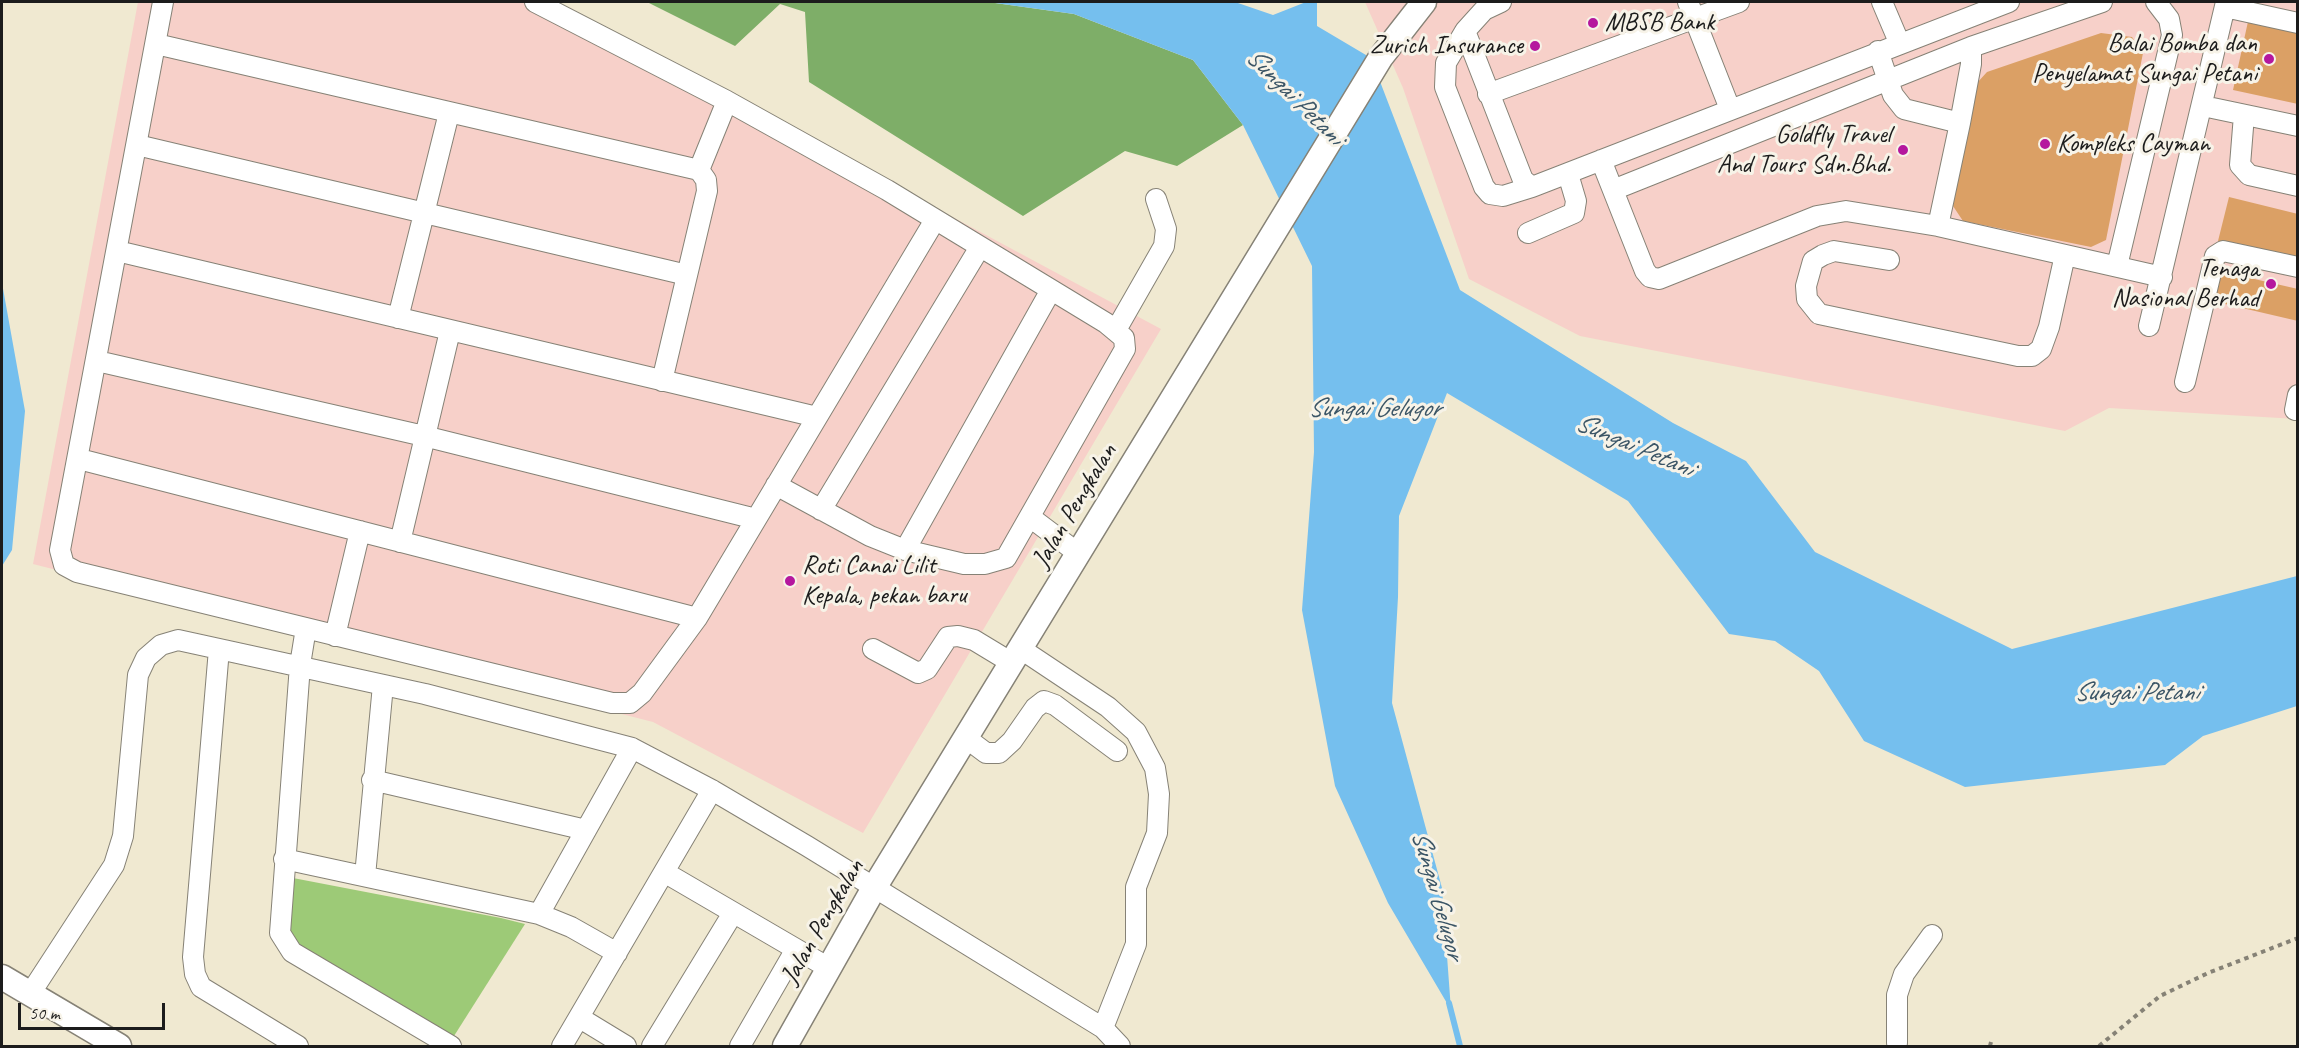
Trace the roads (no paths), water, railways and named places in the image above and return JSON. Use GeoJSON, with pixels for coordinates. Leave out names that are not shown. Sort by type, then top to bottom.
{"type":"FeatureCollection","features":[{"type":"Feature","properties":{"kind":"main road","name":"Jalan Pengkalan"},"geometry":{"type":"LineString","coordinates":[[785,1046],[874,888],[1266,249],[1381,57],[1424,2]]}},
{"type":"Feature","properties":{"kind":"main road"},"geometry":{"type":"LineString","coordinates":[[2,977],[119,1047]]}},
{"type":"Feature","properties":{"kind":"street"},"geometry":{"type":"LineString","coordinates":[[163,2],[79,459],[60,550],[64,565],[77,572],[612,703],[630,703],[642,693],[697,618],[936,220]]}},
{"type":"Feature","properties":{"kind":"street"},"geometry":{"type":"LineString","coordinates":[[535,2],[826,155],[980,246],[1116,330],[1124,338],[1125,350],[1006,558],[985,564],[964,564],[905,550],[821,510],[776,485]]}},
{"type":"Feature","properties":{"kind":"street"},"geometry":{"type":"LineString","coordinates":[[1501,2],[1484,10],[1465,31],[1446,63],[1445,87],[1484,187],[1490,194],[1503,196],[1568,174],[1899,42],[2009,2]]}},
{"type":"Feature","properties":{"kind":"street"},"geometry":{"type":"LineString","coordinates":[[1488,94],[1691,10],[1739,2]]}},
{"type":"Feature","properties":{"kind":"street"},"geometry":{"type":"LineString","coordinates":[[1882,2],[1899,42]]}},
{"type":"Feature","properties":{"kind":"street"},"geometry":{"type":"LineString","coordinates":[[1612,190],[1971,47],[2102,2]]}},
{"type":"Feature","properties":{"kind":"street"},"geometry":{"type":"LineString","coordinates":[[2117,266],[2172,35],[2169,19],[2156,2]]}},
{"type":"Feature","properties":{"kind":"street"},"geometry":{"type":"LineString","coordinates":[[2150,326],[2226,4],[2298,22]]}},
{"type":"Feature","properties":{"kind":"street"},"geometry":{"type":"LineString","coordinates":[[1691,10],[1730,109]]}},
{"type":"Feature","properties":{"kind":"street"},"geometry":{"type":"LineString","coordinates":[[1465,31],[1523,180],[1532,187]]}},
{"type":"Feature","properties":{"kind":"street"},"geometry":{"type":"LineString","coordinates":[[156,44],[699,170],[706,180],[707,191],[662,381]]}},
{"type":"Feature","properties":{"kind":"street"},"geometry":{"type":"LineString","coordinates":[[1938,226],[1960,123],[1971,63],[1971,47]]}},
{"type":"Feature","properties":{"kind":"street"},"geometry":{"type":"LineString","coordinates":[[1878,51],[1893,95],[1904,109],[1960,123]]}},
{"type":"Feature","properties":{"kind":"street"},"geometry":{"type":"LineString","coordinates":[[699,170],[727,101]]}},
{"type":"Feature","properties":{"kind":"street"},"geometry":{"type":"LineString","coordinates":[[2203,106],[2298,126]]}},
{"type":"Feature","properties":{"kind":"street"},"geometry":{"type":"LineString","coordinates":[[398,318],[426,213],[449,113]]}},
{"type":"Feature","properties":{"kind":"street"},"geometry":{"type":"LineString","coordinates":[[2244,115],[2240,165],[2249,175],[2298,186]]}},
{"type":"Feature","properties":{"kind":"street"},"geometry":{"type":"LineString","coordinates":[[137,145],[687,275]]}},
{"type":"Feature","properties":{"kind":"street"},"geometry":{"type":"LineString","coordinates":[[1601,160],[1645,271],[1650,277],[1659,279],[1831,212],[1846,211],[1938,226],[2162,277]]}},
{"type":"Feature","properties":{"kind":"street"},"geometry":{"type":"LineString","coordinates":[[1528,233],[1574,213],[1576,201],[1568,174]]}},
{"type":"Feature","properties":{"kind":"street"},"geometry":{"type":"LineString","coordinates":[[1116,330],[1164,246],[1166,229],[1156,199]]}},
{"type":"Feature","properties":{"kind":"street"},"geometry":{"type":"LineString","coordinates":[[821,510],[980,246]]}},
{"type":"Feature","properties":{"kind":"street"},"geometry":{"type":"LineString","coordinates":[[117,251],[817,417]]}},
{"type":"Feature","properties":{"kind":"street"},"geometry":{"type":"LineString","coordinates":[[1888,260],[1834,251],[1823,255],[1813,261],[1806,286],[1807,299],[1819,314],[2018,356],[2032,356],[2041,349],[2049,327],[2065,255]]}},
{"type":"Feature","properties":{"kind":"street"},"geometry":{"type":"LineString","coordinates":[[2185,382],[2215,256],[2223,251],[2298,267]]}},
{"type":"Feature","properties":{"kind":"street"},"geometry":{"type":"LineString","coordinates":[[905,550],[1051,290]]}},
{"type":"Feature","properties":{"kind":"street"},"geometry":{"type":"LineString","coordinates":[[400,542],[450,331]]}},
{"type":"Feature","properties":{"kind":"street"},"geometry":{"type":"LineString","coordinates":[[97,361],[424,436],[756,519]]}},
{"type":"Feature","properties":{"kind":"street"},"geometry":{"type":"LineString","coordinates":[[79,459],[697,618]]}},
{"type":"Feature","properties":{"kind":"street"},"geometry":{"type":"LineString","coordinates":[[1030,517],[1079,554]]}},
{"type":"Feature","properties":{"kind":"street"},"geometry":{"type":"LineString","coordinates":[[335,636],[360,531]]}},
{"type":"Feature","properties":{"kind":"street"},"geometry":{"type":"LineString","coordinates":[[306,628],[300,665],[280,933],[291,952],[451,1047]]}},
{"type":"Feature","properties":{"kind":"street"},"geometry":{"type":"LineString","coordinates":[[873,649],[918,673],[927,669],[948,637],[958,636],[974,640],[1016,656],[1115,713],[1136,732],[1155,768],[1159,794],[1157,833],[1136,887],[1138,930],[1136,944],[1103,1028]]}},
{"type":"Feature","properties":{"kind":"street"},"geometry":{"type":"LineString","coordinates":[[30,994],[114,865],[120,851],[138,675],[146,658],[161,645],[178,640],[300,665],[632,748],[712,790],[1103,1028],[1120,1047]]}},
{"type":"Feature","properties":{"kind":"street"},"geometry":{"type":"LineString","coordinates":[[219,649],[193,957],[195,974],[201,987],[298,1047]]}},
{"type":"Feature","properties":{"kind":"street"},"geometry":{"type":"LineString","coordinates":[[365,876],[372,780],[383,685]]}},
{"type":"Feature","properties":{"kind":"street"},"geometry":{"type":"LineString","coordinates":[[966,738],[986,753],[999,753],[1012,741],[1035,708],[1044,701],[1054,705],[1117,751]]}},
{"type":"Feature","properties":{"kind":"street"},"geometry":{"type":"LineString","coordinates":[[539,914],[632,748]]}},
{"type":"Feature","properties":{"kind":"street"},"geometry":{"type":"LineString","coordinates":[[372,780],[586,830]]}},
{"type":"Feature","properties":{"kind":"street"},"geometry":{"type":"LineString","coordinates":[[562,1047],[712,790]]}},
{"type":"Feature","properties":{"kind":"street"},"geometry":{"type":"LineString","coordinates":[[284,859],[539,914],[571,927],[617,954]]}},
{"type":"Feature","properties":{"kind":"street"},"geometry":{"type":"LineString","coordinates":[[664,872],[829,968]]}},
{"type":"Feature","properties":{"kind":"street"},"geometry":{"type":"LineString","coordinates":[[652,1047],[733,913]]}},
{"type":"Feature","properties":{"kind":"street"},"geometry":{"type":"LineString","coordinates":[[1897,1043],[1897,995],[1904,974],[1932,935]]}},
{"type":"Feature","properties":{"kind":"street"},"geometry":{"type":"LineString","coordinates":[[740,1047],[796,949]]}},
{"type":"Feature","properties":{"kind":"street"},"geometry":{"type":"LineString","coordinates":[[580,1018],[626,1047]]}},
{"type":"Feature","properties":{"kind":"water","name":"Sungai Petani"},"geometry":{"type":"Polygon","coordinates":[[[988,2],[1235,2],[1273,15],[1306,2],[1317,2],[1317,26],[1371,58],[1460,290],[1673,423],[1746,461],[1815,552],[2012,649],[2297,576],[2297,706],[2203,736],[2165,765],[1965,787],[1864,741],[1819,671],[1775,641],[1729,634],[1628,501],[1447,393],[1399,516],[1398,597],[1392,703],[1442,888],[1451,1010],[1388,903],[1335,786],[1302,610],[1314,452],[1312,266],[1243,125],[1193,60],[1074,14],[988,2]]]}},
{"type":"Feature","properties":{"kind":"water"},"geometry":{"type":"Polygon","coordinates":[[[2,283],[25,411],[12,550],[2,566],[2,283]]]}},
{"type":"Feature","properties":{"kind":"waterway","name":"Sungai Gelugor"},"geometry":{"type":"LineString","coordinates":[[1449,1003],[1460,1046]]}},
{"type":"Feature","properties":{"kind":"place","name":"MBSB Bank"},"geometry":{"type":"Point","coordinates":[1593,23]}},
{"type":"Feature","properties":{"kind":"place","name":"Zurich Insurance"},"geometry":{"type":"Point","coordinates":[1535,46]}},
{"type":"Feature","properties":{"kind":"place","name":"Balai Bomba dan Penyelamat Sungai Petani"},"geometry":{"type":"Point","coordinates":[2269,59]}},
{"type":"Feature","properties":{"kind":"place","name":"Kompleks Cayman"},"geometry":{"type":"Point","coordinates":[2045,144]}},
{"type":"Feature","properties":{"kind":"place","name":"Goldfly Travel And Tours Sdn.Bhd."},"geometry":{"type":"Point","coordinates":[1903,150]}},
{"type":"Feature","properties":{"kind":"place","name":"Tenaga Nasional Berhad"},"geometry":{"type":"Point","coordinates":[2271,284]}},
{"type":"Feature","properties":{"kind":"place","name":"Roti Canai Lilit Kepala, pekan baru"},"geometry":{"type":"Point","coordinates":[790,581]}}]}
